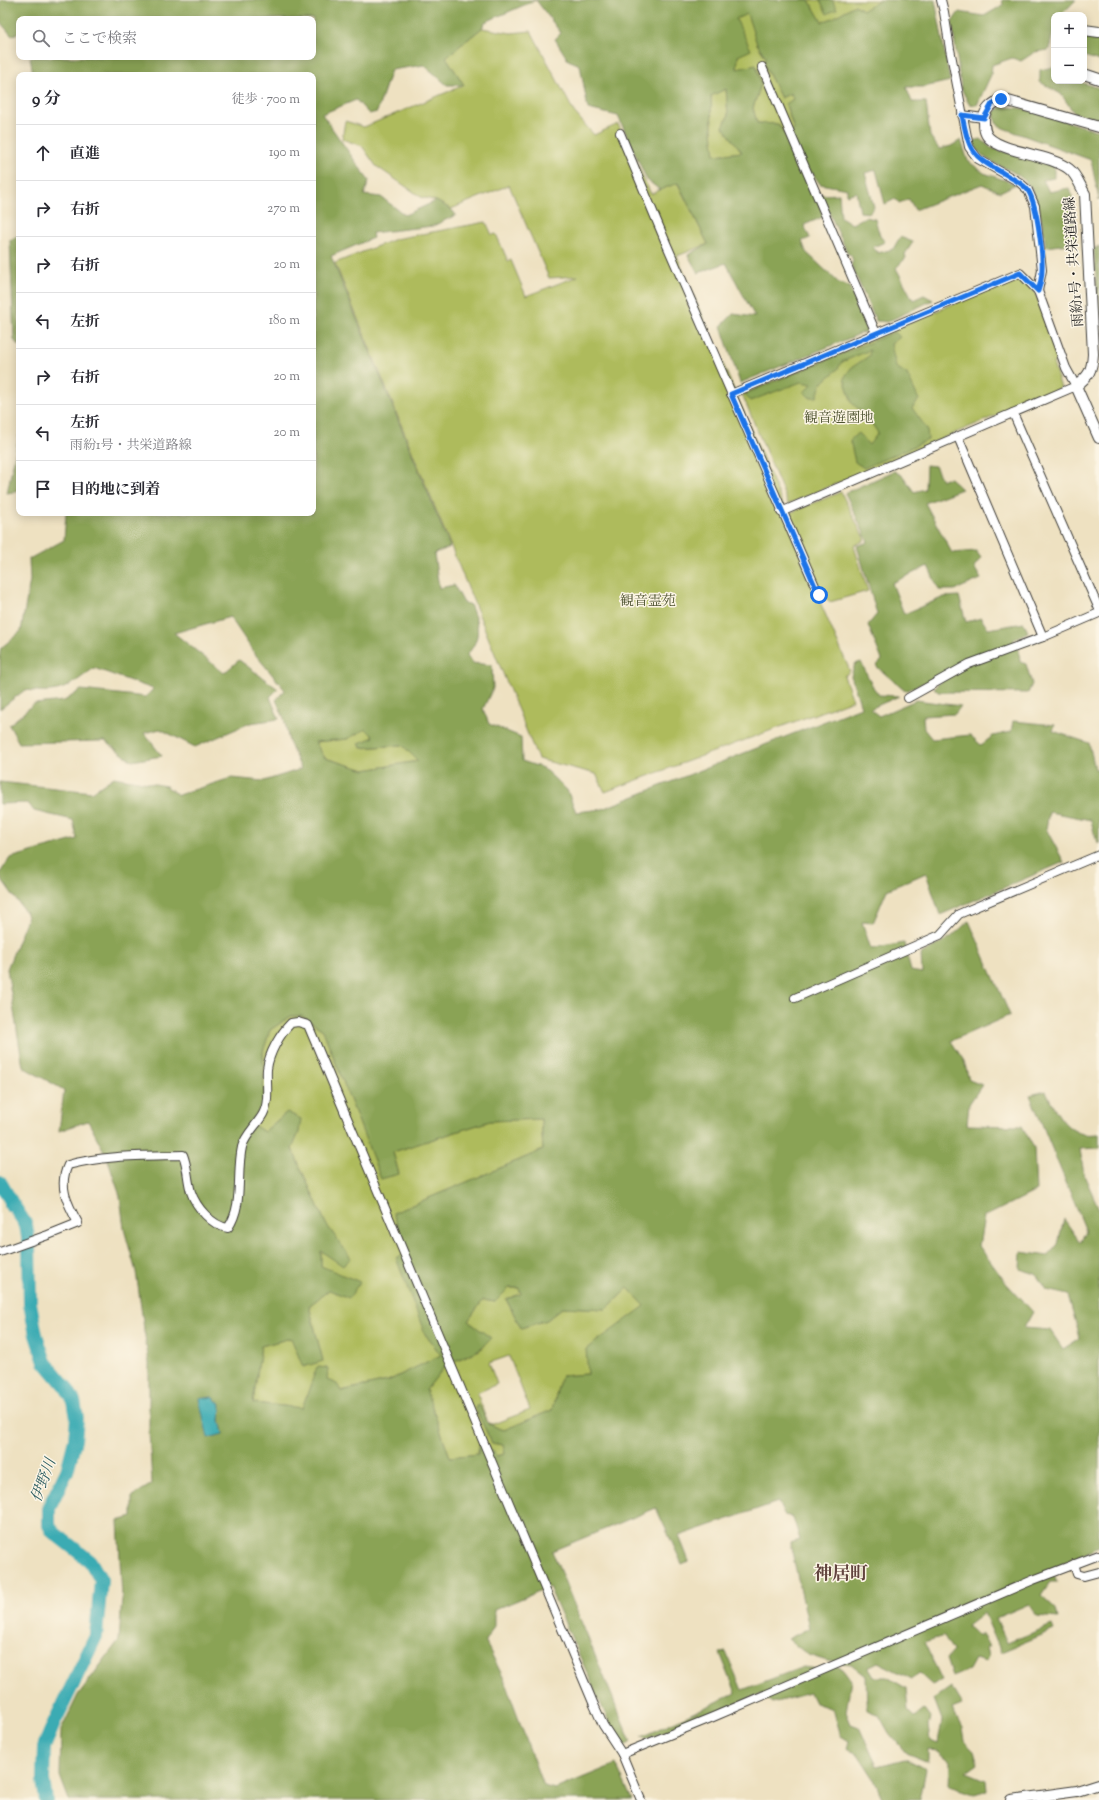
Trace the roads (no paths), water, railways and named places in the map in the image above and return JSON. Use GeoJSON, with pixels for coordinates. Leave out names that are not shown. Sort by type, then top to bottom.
{"type":"FeatureCollection","features":[{"type":"Feature","properties":{"kind":"street"},"geometry":{"type":"LineString","coordinates":[[941,0],[969,147],[978,159],[1019,182],[1028,190],[1035,206],[1042,270],[1038,291]]}},
{"type":"Feature","properties":{"kind":"street"},"geometry":{"type":"LineString","coordinates":[[1087,30],[1099,32]]}},
{"type":"Feature","properties":{"kind":"street"},"geometry":{"type":"LineString","coordinates":[[762,67],[876,333]]}},
{"type":"Feature","properties":{"kind":"street"},"geometry":{"type":"LineString","coordinates":[[1087,75],[1099,79]]}},
{"type":"Feature","properties":{"kind":"street"},"geometry":{"type":"LineString","coordinates":[[962,115],[984,118],[992,104],[1001,99],[1099,127]]}},
{"type":"Feature","properties":{"kind":"street","name":"雨紛1号・共栄道路線"},"geometry":{"type":"LineString","coordinates":[[984,118],[984,130],[989,138],[999,143],[1058,162],[1069,169],[1076,177],[1085,194],[1096,349],[1092,368],[1086,378],[1076,386]]}},
{"type":"Feature","properties":{"kind":"street"},"geometry":{"type":"LineString","coordinates":[[620,133],[731,394],[772,486],[781,512],[819,595]]}},
{"type":"Feature","properties":{"kind":"street"},"geometry":{"type":"LineString","coordinates":[[731,394],[1020,273],[1038,291],[1066,368],[1076,386],[1099,438]]}},
{"type":"Feature","properties":{"kind":"street"},"geometry":{"type":"LineString","coordinates":[[781,512],[1076,386]]}},
{"type":"Feature","properties":{"kind":"street"},"geometry":{"type":"LineString","coordinates":[[1013,413],[1099,609]]}},
{"type":"Feature","properties":{"kind":"street"},"geometry":{"type":"LineString","coordinates":[[958,437],[1043,637]]}},
{"type":"Feature","properties":{"kind":"street"},"geometry":{"type":"LineString","coordinates":[[908,698],[969,664],[992,654],[1043,637],[1099,613]]}},
{"type":"Feature","properties":{"kind":"street"},"geometry":{"type":"LineString","coordinates":[[795,998],[940,935],[959,914],[1099,855]]}},
{"type":"Feature","properties":{"kind":"street"},"geometry":{"type":"LineString","coordinates":[[2,1251],[78,1223],[63,1192],[63,1174],[68,1165],[78,1162],[132,1156],[183,1155],[187,1163],[191,1192],[195,1201],[220,1227],[228,1228],[234,1218],[237,1207],[239,1165],[242,1145],[264,1113],[267,1092],[267,1068],[278,1040],[291,1023],[298,1022],[308,1025],[594,1706],[603,1725],[622,1754],[641,1800]]}},
{"type":"Feature","properties":{"kind":"street"},"geometry":{"type":"LineString","coordinates":[[622,1754],[1074,1564],[1099,1555]]}},
{"type":"Feature","properties":{"kind":"street"},"geometry":{"type":"LineString","coordinates":[[1074,1564],[1077,1574],[1084,1576],[1099,1572]]}},
{"type":"Feature","properties":{"kind":"street"},"geometry":{"type":"LineString","coordinates":[[1011,1800],[1077,1791],[1099,1784]]}},
{"type":"Feature","properties":{"kind":"water"},"geometry":{"type":"Polygon","coordinates":[[[212,1397],[221,1405],[220,1420],[223,1434],[208,1438],[199,1399],[212,1397]]]}},
{"type":"Feature","properties":{"kind":"waterway","name":"伊野川"},"geometry":{"type":"LineString","coordinates":[[0,1182],[12,1203],[11,1205],[14,1206],[26,1225],[29,1243],[30,1303],[36,1335],[45,1362],[66,1387],[74,1401],[77,1418],[75,1440],[67,1471],[49,1507],[49,1525],[53,1532],[90,1561],[101,1580],[96,1636],[44,1747],[43,1780],[46,1800]]}},
{"type":"Feature","properties":{"kind":"district","name":"神居町"},"geometry":{"type":"Point","coordinates":[841,1573]}},
{"type":"Feature","properties":{"kind":"park label","name":"観音遊園地"},"geometry":{"type":"Point","coordinates":[839,417]}},
{"type":"Feature","properties":{"kind":"park label","name":"観音霊苑"},"geometry":{"type":"Point","coordinates":[648,600]}}]}
